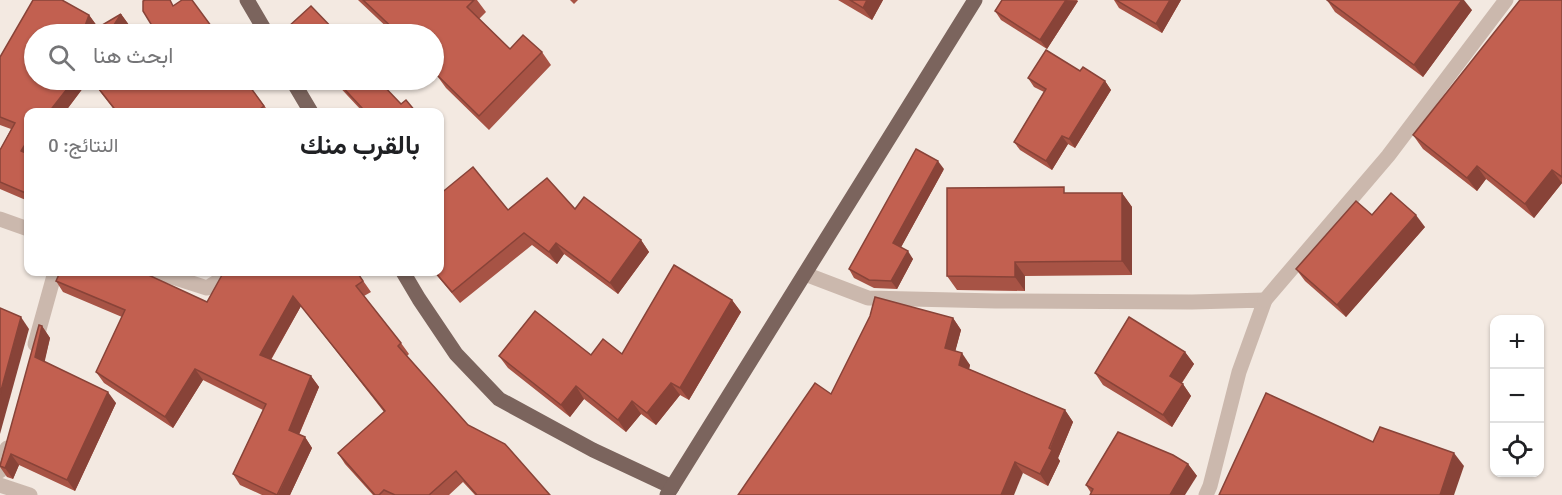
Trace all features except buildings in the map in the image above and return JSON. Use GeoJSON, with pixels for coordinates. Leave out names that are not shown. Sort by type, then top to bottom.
{"type":"FeatureCollection","features":[{"type":"Feature","properties":{"kind":"main road"},"geometry":{"type":"LineString","coordinates":[[247,0],[261,24]]}},
{"type":"Feature","properties":{"kind":"main road"},"geometry":{"type":"LineString","coordinates":[[405,276],[456,354],[499,399],[670,491],[975,0]]}},
{"type":"Feature","properties":{"kind":"main road"},"geometry":{"type":"LineString","coordinates":[[298,90],[309,108]]}},
{"type":"Feature","properties":{"kind":"street"},"geometry":{"type":"LineString","coordinates":[[1206,495],[1239,372],[1265,300],[1388,156],[1506,0]]}},
{"type":"Feature","properties":{"kind":"street"},"geometry":{"type":"LineString","coordinates":[[0,219],[24,228]]}},
{"type":"Feature","properties":{"kind":"street"},"geometry":{"type":"LineString","coordinates":[[805,274],[868,298],[996,302],[1265,300]]}},
{"type":"Feature","properties":{"kind":"street"},"geometry":{"type":"LineString","coordinates":[[31,360],[54,276]]}},
{"type":"Feature","properties":{"kind":"street"},"geometry":{"type":"LineString","coordinates":[[170,276],[207,288],[226,276]]}},
{"type":"Feature","properties":{"kind":"street"},"geometry":{"type":"LineString","coordinates":[[0,471],[10,437]]}},
{"type":"Feature","properties":{"kind":"street"},"geometry":{"type":"LineString","coordinates":[[0,485],[30,495]]}}]}
